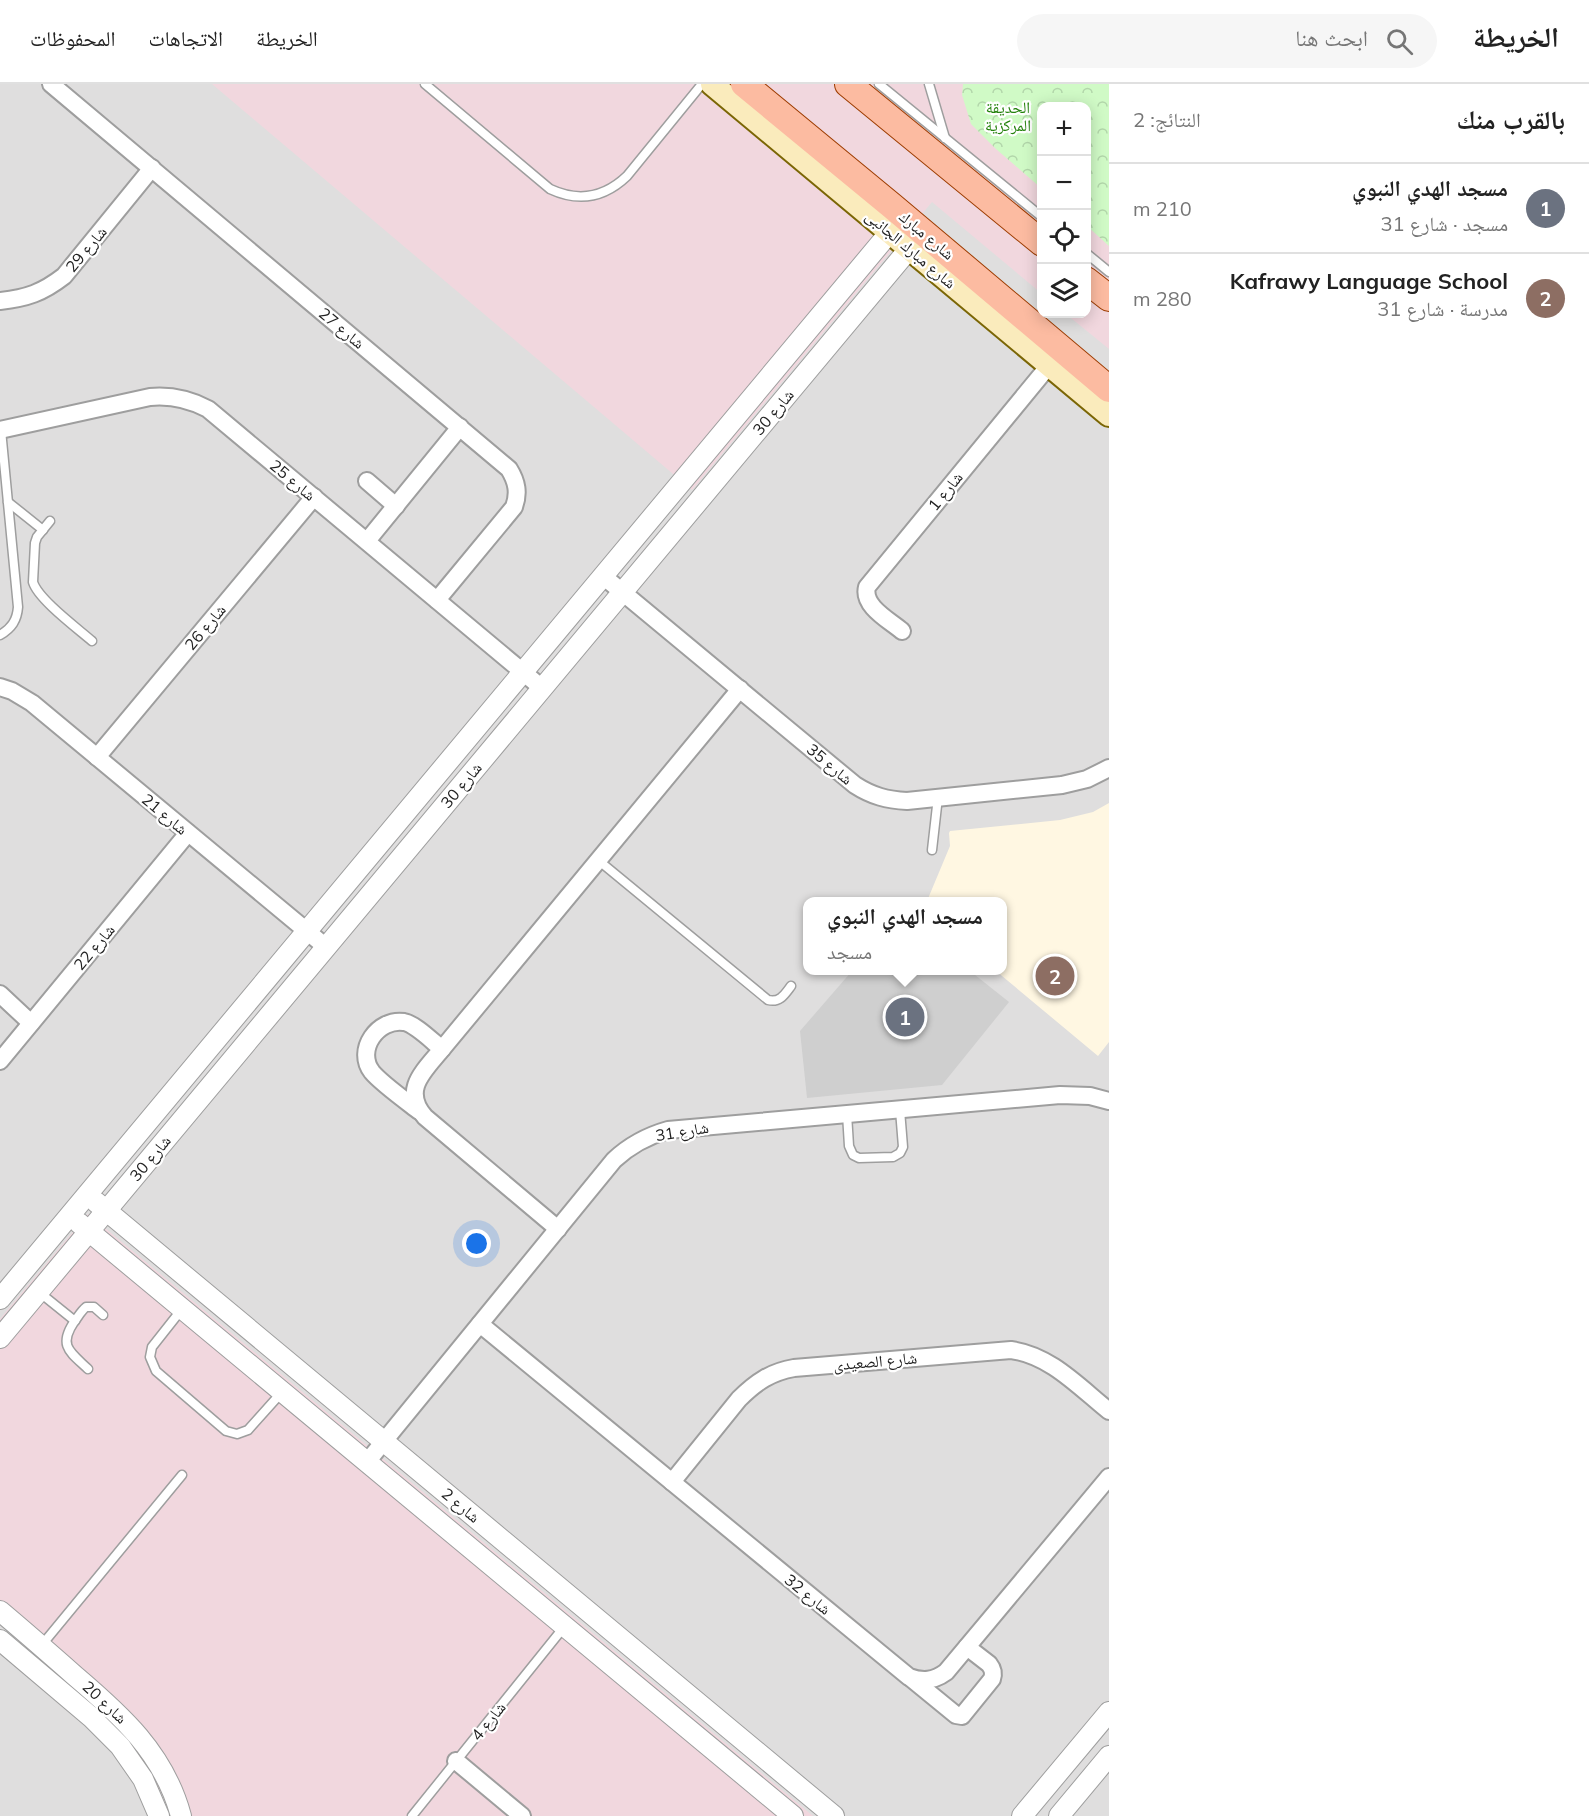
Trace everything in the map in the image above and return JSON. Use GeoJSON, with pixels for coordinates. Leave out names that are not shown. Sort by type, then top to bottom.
{"type":"FeatureCollection","features":[{"type":"Feature","properties":{"kind":"main road","name":"شارع مبارك الجانبى"},"geometry":{"type":"LineString","coordinates":[[712,84],[897,224]]}},
{"type":"Feature","properties":{"kind":"main road","name":"شارع مبارك"},"geometry":{"type":"LineString","coordinates":[[744,84],[897,224],[1055,357],[1109,389]]}},
{"type":"Feature","properties":{"kind":"main road"},"geometry":{"type":"LineString","coordinates":[[848,84],[1037,240]]}},
{"type":"Feature","properties":{"kind":"main road"},"geometry":{"type":"LineString","coordinates":[[945,138],[947,166]]}},
{"type":"Feature","properties":{"kind":"main road"},"geometry":{"type":"LineString","coordinates":[[1091,284],[1109,298]]}},
{"type":"Feature","properties":{"kind":"main road"},"geometry":{"type":"LineString","coordinates":[[1055,357],[1109,415]]}},
{"type":"Feature","properties":{"kind":"street","name":"شارع 27"},"geometry":{"type":"LineString","coordinates":[[51,84],[509,469],[516,483],[517,499],[510,514],[437,600]]}},
{"type":"Feature","properties":{"kind":"street","name":"شارع 29"},"geometry":{"type":"LineString","coordinates":[[0,301],[32,296],[53,285],[64,276],[152,168]]}},
{"type":"Feature","properties":{"kind":"street","name":"شارع 30"},"geometry":{"type":"LineString","coordinates":[[0,1299],[897,224]]}},
{"type":"Feature","properties":{"kind":"street","name":"شارع 30"},"geometry":{"type":"LineString","coordinates":[[0,1338],[916,240]]}},
{"type":"Feature","properties":{"kind":"street","name":"شارع 1"},"geometry":{"type":"LineString","coordinates":[[902,631],[867,600],[867,587],[1055,357]]}},
{"type":"Feature","properties":{"kind":"street","name":"شارع 25"},"geometry":{"type":"LineString","coordinates":[[0,430],[150,397],[180,398],[208,409],[542,688]]}},
{"type":"Feature","properties":{"kind":"street"},"geometry":{"type":"LineString","coordinates":[[367,542],[460,427]]}},
{"type":"Feature","properties":{"kind":"street"},"geometry":{"type":"LineString","coordinates":[[367,481],[396,506]]}},
{"type":"Feature","properties":{"kind":"street","name":"شارع 26"},"geometry":{"type":"LineString","coordinates":[[97,757],[314,498]]}},
{"type":"Feature","properties":{"kind":"street","name":"شارع 35"},"geometry":{"type":"LineString","coordinates":[[603,576],[855,785],[877,796],[897,801],[1075,783],[1098,775],[1109,768]]}},
{"type":"Feature","properties":{"kind":"street","name":"شارع 21"},"geometry":{"type":"LineString","coordinates":[[0,687],[32,703],[326,947]]}},
{"type":"Feature","properties":{"kind":"street"},"geometry":{"type":"LineString","coordinates":[[425,1117],[415,1098],[418,1078],[740,689]]}},
{"type":"Feature","properties":{"kind":"street","name":"شارع 22"},"geometry":{"type":"LineString","coordinates":[[0,1061],[188,833]]}},
{"type":"Feature","properties":{"kind":"street"},"geometry":{"type":"LineString","coordinates":[[0,994],[32,1023]]}},
{"type":"Feature","properties":{"kind":"street"},"geometry":{"type":"LineString","coordinates":[[442,1049],[410,1024],[388,1023],[376,1031],[368,1044],[367,1059],[373,1072],[558,1229]]}},
{"type":"Feature","properties":{"kind":"street","name":"شارع 31"},"geometry":{"type":"LineString","coordinates":[[367,1462],[614,1160],[632,1145],[649,1136],[668,1130],[1060,1095],[1090,1096],[1109,1101]]}},
{"type":"Feature","properties":{"kind":"street","name":"شارع 2"},"geometry":{"type":"LineString","coordinates":[[87,1194],[834,1816]]}},
{"type":"Feature","properties":{"kind":"street","name":"شارع 2"},"geometry":{"type":"LineString","coordinates":[[70,1215],[793,1816]]}},
{"type":"Feature","properties":{"kind":"street","name":"شارع 32"},"geometry":{"type":"LineString","coordinates":[[480,1324],[909,1677],[956,1715],[962,1716],[993,1675],[992,1667],[967,1647]]}},
{"type":"Feature","properties":{"kind":"street","name":"شارع الصعيدى"},"geometry":{"type":"LineString","coordinates":[[672,1482],[751,1386],[771,1374],[794,1368],[1011,1350],[1030,1354],[1050,1363],[1109,1411]]}},
{"type":"Feature","properties":{"kind":"street"},"geometry":{"type":"LineString","coordinates":[[909,1677],[925,1681],[940,1677],[946,1672],[1109,1477]]}},
{"type":"Feature","properties":{"kind":"street","name":"شارع 20"},"geometry":{"type":"LineString","coordinates":[[0,1611],[105,1701],[133,1729],[160,1768],[171,1788],[181,1816]]}},
{"type":"Feature","properties":{"kind":"street","name":"شارع 20"},"geometry":{"type":"LineString","coordinates":[[0,1640],[113,1738],[132,1762],[159,1816]]}},
{"type":"Feature","properties":{"kind":"street"},"geometry":{"type":"LineString","coordinates":[[1022,1816],[1109,1712]]}},
{"type":"Feature","properties":{"kind":"street"},"geometry":{"type":"LineString","coordinates":[[718,1754],[735,1733]]}},
{"type":"Feature","properties":{"kind":"street"},"geometry":{"type":"LineString","coordinates":[[1059,1816],[1109,1756]]}},
{"type":"Feature","properties":{"kind":"street"},"geometry":{"type":"LineString","coordinates":[[456,1761],[522,1816]]}},
{"type":"Feature","properties":{"kind":"lane"},"geometry":{"type":"LineString","coordinates":[[425,84],[550,189],[580,197],[601,194],[627,177],[702,84]]}},
{"type":"Feature","properties":{"kind":"lane"},"geometry":{"type":"LineString","coordinates":[[879,84],[1037,214]]}},
{"type":"Feature","properties":{"kind":"lane"},"geometry":{"type":"LineString","coordinates":[[929,84],[945,138]]}},
{"type":"Feature","properties":{"kind":"lane"},"geometry":{"type":"LineString","coordinates":[[1091,257],[1109,272]]}},
{"type":"Feature","properties":{"kind":"lane"},"geometry":{"type":"LineString","coordinates":[[0,430],[18,607],[12,626],[0,635]]}},
{"type":"Feature","properties":{"kind":"lane"},"geometry":{"type":"LineString","coordinates":[[8,502],[43,530]]}},
{"type":"Feature","properties":{"kind":"lane"},"geometry":{"type":"LineString","coordinates":[[50,521],[38,537],[34,547],[33,582],[35,588],[92,641]]}},
{"type":"Feature","properties":{"kind":"lane"},"geometry":{"type":"LineString","coordinates":[[932,850],[938,797]]}},
{"type":"Feature","properties":{"kind":"lane"},"geometry":{"type":"LineString","coordinates":[[598,860],[768,1000],[776,1001],[791,986]]}},
{"type":"Feature","properties":{"kind":"lane"},"geometry":{"type":"LineString","coordinates":[[847,1114],[849,1146],[853,1155],[859,1158],[892,1157],[900,1153],[903,1147],[900,1110]]}},
{"type":"Feature","properties":{"kind":"lane"},"geometry":{"type":"LineString","coordinates":[[39,1292],[75,1321]]}},
{"type":"Feature","properties":{"kind":"lane"},"geometry":{"type":"LineString","coordinates":[[88,1369],[73,1355],[66,1344],[66,1337],[86,1307],[94,1307],[103,1314]]}},
{"type":"Feature","properties":{"kind":"lane"},"geometry":{"type":"LineString","coordinates":[[182,1309],[152,1347],[152,1362],[156,1371],[226,1431],[237,1434],[248,1430],[282,1392]]}},
{"type":"Feature","properties":{"kind":"lane"},"geometry":{"type":"LineString","coordinates":[[41,1646],[182,1475]]}},
{"type":"Feature","properties":{"kind":"lane","name":"شارع 4"},"geometry":{"type":"LineString","coordinates":[[412,1816],[564,1626]]}},
{"type":"Feature","properties":{"kind":"shaded area"},"geometry":{"type":"Polygon","coordinates":[[[0,84],[1109,84],[1109,1816],[0,1816],[0,84]]]}},
{"type":"Feature","properties":{"kind":"shaded area"},"geometry":{"type":"Polygon","coordinates":[[[212,84],[1109,84],[1109,349],[1071,318],[1091,318],[1091,102],[1037,102],[1037,290],[932,202],[692,490],[212,84]]]}},
{"type":"Feature","properties":{"kind":"shaded area"},"geometry":{"type":"Polygon","coordinates":[[[1109,803],[1109,1042],[1098,1056],[1001,975],[1007,975],[1007,897],[929,897],[950,846],[950,831],[1060,820],[1093,812],[1109,803]]]}},
{"type":"Feature","properties":{"kind":"shaded area"},"geometry":{"type":"Polygon","coordinates":[[[849,975],[975,975],[1009,1002],[942,1085],[807,1098],[800,1031],[849,975]]]}},
{"type":"Feature","properties":{"kind":"shaded area"},"geometry":{"type":"Polygon","coordinates":[[[88,1214],[813,1816],[170,1816],[163,1796],[143,1761],[119,1729],[0,1624],[0,1319],[88,1214]]]}},
{"type":"Feature","properties":{"kind":"green space","name":"الحديقة المركزية"},"geometry":{"type":"Polygon","coordinates":[[[963,84],[1109,84],[1109,246],[1091,230],[1091,102],[1037,102],[1037,185],[971,124],[962,95],[963,84]]]}},
{"type":"Feature","properties":{"kind":"place","name":"Kafrawy Language School"},"geometry":{"type":"Point","coordinates":[1055,976]}},
{"type":"Feature","properties":{"kind":"place","name":"مسجد الهدي النبوي"},"geometry":{"type":"Point","coordinates":[905,1017]}}]}
